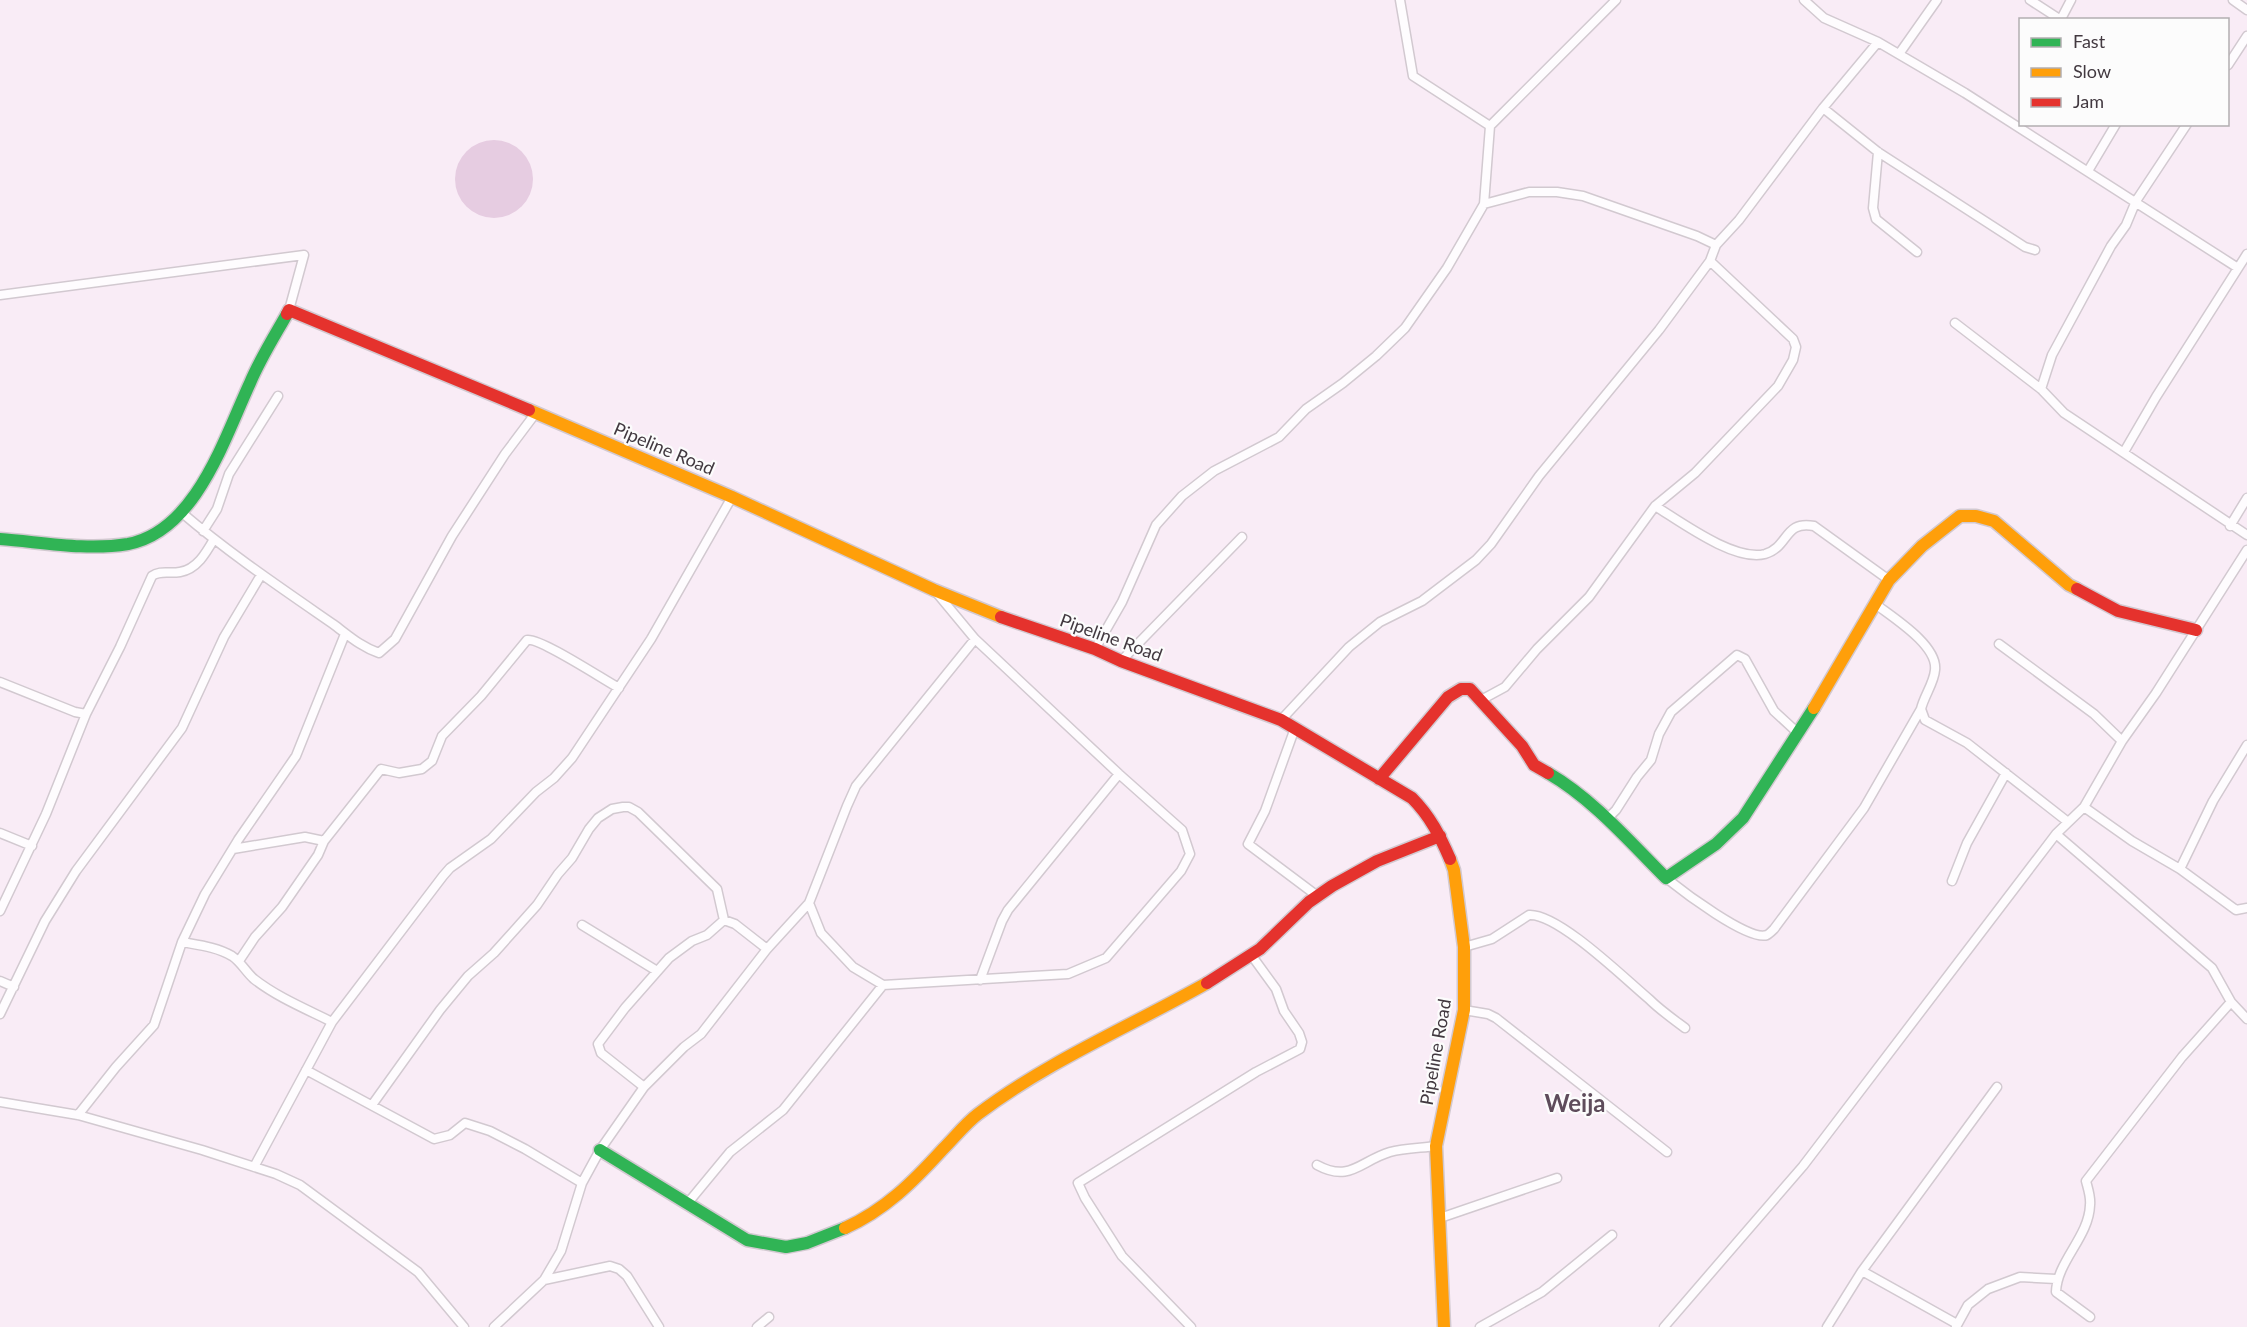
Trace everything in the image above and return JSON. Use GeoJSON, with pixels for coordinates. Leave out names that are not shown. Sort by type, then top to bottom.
{"type":"FeatureCollection","features":[{"type":"Feature","properties":{"kind":"street"},"geometry":{"type":"LineString","coordinates":[[1400,0],[1413,76],[1491,126]]}},
{"type":"Feature","properties":{"kind":"street"},"geometry":{"type":"LineString","coordinates":[[1095,649],[1122,602],[1156,525],[1182,496],[1214,471],[1279,437],[1306,409],[1376,356],[1405,328],[1447,268],[1484,204],[1491,126],[1616,0]]}},
{"type":"Feature","properties":{"kind":"street"},"geometry":{"type":"LineString","coordinates":[[1804,0],[1824,18],[1899,54],[2136,201],[2238,268]]}},
{"type":"Feature","properties":{"kind":"street"},"geometry":{"type":"LineString","coordinates":[[1899,54],[1937,0]]}},
{"type":"Feature","properties":{"kind":"street"},"geometry":{"type":"LineString","coordinates":[[2030,0],[2059,18]]}},
{"type":"Feature","properties":{"kind":"street"},"geometry":{"type":"LineString","coordinates":[[2062,18],[2071,0]]}},
{"type":"Feature","properties":{"kind":"street"},"geometry":{"type":"LineString","coordinates":[[2233,0],[2247,10]]}},
{"type":"Feature","properties":{"kind":"street"},"geometry":{"type":"LineString","coordinates":[[2229,63],[2247,36]]}},
{"type":"Feature","properties":{"kind":"street"},"geometry":{"type":"LineString","coordinates":[[1281,720],[1363,635],[1380,622],[1422,600],[1476,560],[1491,544],[1539,476],[1659,330],[1710,261],[1716,245],[1739,220],[1823,108],[1878,42]]}},
{"type":"Feature","properties":{"kind":"street"},"geometry":{"type":"LineString","coordinates":[[1823,108],[1878,152],[2025,247],[2035,250]]}},
{"type":"Feature","properties":{"kind":"street"},"geometry":{"type":"LineString","coordinates":[[2088,171],[2115,126]]}},
{"type":"Feature","properties":{"kind":"street"},"geometry":{"type":"LineString","coordinates":[[2041,389],[2052,356],[2111,246],[2126,225],[2136,201],[2186,126]]}},
{"type":"Feature","properties":{"kind":"street"},"geometry":{"type":"LineString","coordinates":[[1878,152],[1873,208],[1876,219],[1917,252]]}},
{"type":"Feature","properties":{"kind":"street"},"geometry":{"type":"LineString","coordinates":[[1484,204],[1530,192],[1557,192],[1583,196],[1697,236],[1716,245]]}},
{"type":"Feature","properties":{"kind":"street"},"geometry":{"type":"LineString","coordinates":[[2124,452],[2247,254]]}},
{"type":"Feature","properties":{"kind":"street"},"geometry":{"type":"LineString","coordinates":[[0,295],[304,255],[289,310],[255,371],[201,485],[173,521],[153,535],[132,543],[86,545],[0,539]]}},
{"type":"Feature","properties":{"kind":"street"},"geometry":{"type":"LineString","coordinates":[[1481,700],[1505,687],[1537,649],[1588,597],[1655,506],[1695,473],[1744,423],[1778,386],[1793,360],[1796,347],[1793,339],[1710,261]]}},
{"type":"Feature","properties":{"kind":"street","name":"Pipeline Road"},"geometry":{"type":"LineString","coordinates":[[289,310],[453,377],[732,497],[934,590],[1023,626],[1095,649],[1121,661],[1281,720],[1412,798],[1425,811],[1440,836],[1454,870],[1464,947],[1464,1010],[1436,1146],[1444,1327]]}},
{"type":"Feature","properties":{"kind":"street"},"geometry":{"type":"LineString","coordinates":[[1955,323],[2041,389],[2064,413],[2230,526],[2247,535]]}},
{"type":"Feature","properties":{"kind":"street"},"geometry":{"type":"LineString","coordinates":[[204,531],[217,509],[229,474],[278,396]]}},
{"type":"Feature","properties":{"kind":"street"},"geometry":{"type":"LineString","coordinates":[[181,512],[261,575],[345,634],[368,649],[379,653],[395,639],[452,536],[505,454],[535,414]]}},
{"type":"Feature","properties":{"kind":"street"},"geometry":{"type":"LineString","coordinates":[[254,1167],[332,1022],[443,876],[450,868],[490,839],[536,792],[565,768],[651,639],[732,497]]}},
{"type":"Feature","properties":{"kind":"street"},"geometry":{"type":"LineString","coordinates":[[2230,526],[2247,498]]}},
{"type":"Feature","properties":{"kind":"street"},"geometry":{"type":"LineString","coordinates":[[1655,506],[1730,550],[1744,555],[1764,554],[1776,548],[1792,528],[1802,524],[1814,526],[1888,580]]}},
{"type":"Feature","properties":{"kind":"street"},"geometry":{"type":"LineString","coordinates":[[1666,878],[1716,844],[1743,818],[1799,734],[1888,580],[1922,546],[1960,516],[1976,516],[1994,521],[2069,585],[2118,611],[2196,630]]}},
{"type":"Feature","properties":{"kind":"street"},"geometry":{"type":"LineString","coordinates":[[1121,661],[1242,537]]}},
{"type":"Feature","properties":{"kind":"street"},"geometry":{"type":"LineString","coordinates":[[0,912],[63,775],[86,714],[152,576],[157,572],[181,572],[195,565],[205,555],[214,539]]}},
{"type":"Feature","properties":{"kind":"street"},"geometry":{"type":"LineString","coordinates":[[1664,1327],[1803,1166],[2056,834],[2085,807],[2122,741],[2247,550]]}},
{"type":"Feature","properties":{"kind":"street"},"geometry":{"type":"LineString","coordinates":[[0,1014],[45,921],[76,871],[182,728],[224,637],[261,575]]}},
{"type":"Feature","properties":{"kind":"street"},"geometry":{"type":"LineString","coordinates":[[809,903],[821,933],[853,967],[883,985],[1068,974],[1106,958],[1181,871],[1190,854],[1182,830],[975,639],[934,590]]}},
{"type":"Feature","properties":{"kind":"street"},"geometry":{"type":"LineString","coordinates":[[1379,779],[1449,697],[1461,689],[1470,689],[1522,746],[1534,765],[1560,780],[1607,819],[1666,878],[1719,916],[1758,936],[1767,935],[1774,929],[1864,808],[1921,709],[1935,672],[1933,656],[1916,636],[1874,603]]}},
{"type":"Feature","properties":{"kind":"street"},"geometry":{"type":"LineString","coordinates":[[78,1115],[154,1024],[182,942],[205,894],[296,756],[345,634]]}},
{"type":"Feature","properties":{"kind":"street"},"geometry":{"type":"LineString","coordinates":[[239,961],[255,937],[282,907],[318,855],[324,840],[381,770],[399,773],[422,769],[432,761],[441,736],[481,696],[526,640],[531,639],[547,646],[619,688]]}},
{"type":"Feature","properties":{"kind":"street"},"geometry":{"type":"LineString","coordinates":[[494,1327],[544,1280],[561,1251],[582,1183],[600,1150],[644,1088],[684,1047],[701,1034],[766,949],[809,903],[856,786],[975,639]]}},
{"type":"Feature","properties":{"kind":"street"},"geometry":{"type":"LineString","coordinates":[[1999,644],[2094,714],[2122,741]]}},
{"type":"Feature","properties":{"kind":"street"},"geometry":{"type":"LineString","coordinates":[[1607,819],[1616,810],[1651,760],[1659,734],[1671,712],[1737,655],[1745,659],[1774,711],[1799,734]]}},
{"type":"Feature","properties":{"kind":"street"},"geometry":{"type":"LineString","coordinates":[[0,682],[86,714]]}},
{"type":"Feature","properties":{"kind":"street"},"geometry":{"type":"LineString","coordinates":[[1921,709],[1925,720],[1956,736],[2068,822]]}},
{"type":"Feature","properties":{"kind":"street"},"geometry":{"type":"LineString","coordinates":[[1295,728],[1265,811],[1248,844],[1316,896]]}},
{"type":"Feature","properties":{"kind":"street"},"geometry":{"type":"LineString","coordinates":[[2180,869],[2213,801],[2247,745]]}},
{"type":"Feature","properties":{"kind":"street"},"geometry":{"type":"LineString","coordinates":[[1952,881],[1967,843],[2006,773]]}},
{"type":"Feature","properties":{"kind":"street"},"geometry":{"type":"LineString","coordinates":[[980,980],[1008,910],[1119,774]]}},
{"type":"Feature","properties":{"kind":"street"},"geometry":{"type":"LineString","coordinates":[[372,1105],[440,1010],[468,976],[506,940],[537,905],[572,858],[589,829],[598,818],[612,809],[629,807],[638,812],[708,879],[720,896],[724,920]]}},
{"type":"Feature","properties":{"kind":"street"},"geometry":{"type":"LineString","coordinates":[[2085,807],[2132,841],[2180,869],[2236,910],[2247,908]]}},
{"type":"Feature","properties":{"kind":"street"},"geometry":{"type":"LineString","coordinates":[[0,833],[32,846]]}},
{"type":"Feature","properties":{"kind":"street"},"geometry":{"type":"LineString","coordinates":[[2056,834],[2212,968],[2231,1002],[2247,1019]]}},
{"type":"Feature","properties":{"kind":"street"},"geometry":{"type":"LineString","coordinates":[[600,1150],[741,1238],[786,1247],[808,1244],[881,1209],[907,1187],[979,1113],[1039,1075],[1195,990],[1252,956],[1316,896],[1399,850],[1440,836]]}},
{"type":"Feature","properties":{"kind":"street"},"geometry":{"type":"LineString","coordinates":[[233,849],[305,837],[324,840]]}},
{"type":"Feature","properties":{"kind":"street"},"geometry":{"type":"LineString","coordinates":[[1464,947],[1483,943],[1498,936],[1529,915],[1542,917],[1587,944],[1650,1001],[1685,1028]]}},
{"type":"Feature","properties":{"kind":"street"},"geometry":{"type":"LineString","coordinates":[[724,920],[735,924],[766,949]]}},
{"type":"Feature","properties":{"kind":"street"},"geometry":{"type":"LineString","coordinates":[[644,1088],[601,1053],[598,1044],[669,958],[692,941],[707,934],[724,920]]}},
{"type":"Feature","properties":{"kind":"street"},"geometry":{"type":"LineString","coordinates":[[582,925],[657,971]]}},
{"type":"Feature","properties":{"kind":"street"},"geometry":{"type":"LineString","coordinates":[[182,942],[224,952],[239,961],[253,978],[280,996],[332,1022]]}},
{"type":"Feature","properties":{"kind":"street"},"geometry":{"type":"LineString","coordinates":[[1191,1327],[1122,1256],[1078,1183],[1256,1072],[1300,1049],[1302,1042],[1299,1033],[1284,1011],[1276,989],[1252,956]]}},
{"type":"Feature","properties":{"kind":"street"},"geometry":{"type":"LineString","coordinates":[[0,981],[14,987]]}},
{"type":"Feature","properties":{"kind":"street"},"geometry":{"type":"LineString","coordinates":[[687,1204],[730,1152],[783,1110],[883,985]]}},
{"type":"Feature","properties":{"kind":"street"},"geometry":{"type":"LineString","coordinates":[[2090,1317],[2056,1292],[2056,1279],[2088,1220],[2091,1203],[2086,1181],[2182,1057],[2231,1002]]}},
{"type":"Feature","properties":{"kind":"street"},"geometry":{"type":"LineString","coordinates":[[1464,1010],[1488,1014],[1496,1018],[1667,1152]]}},
{"type":"Feature","properties":{"kind":"street"},"geometry":{"type":"LineString","coordinates":[[306,1070],[434,1139],[450,1135],[465,1123],[490,1131],[582,1183]]}},
{"type":"Feature","properties":{"kind":"street"},"geometry":{"type":"LineString","coordinates":[[1827,1327],[1862,1271],[1997,1087]]}},
{"type":"Feature","properties":{"kind":"street"},"geometry":{"type":"LineString","coordinates":[[0,1102],[78,1115],[202,1150],[300,1185],[410,1266],[429,1284],[464,1327]]}},
{"type":"Feature","properties":{"kind":"street"},"geometry":{"type":"LineString","coordinates":[[1317,1165],[1328,1171],[1342,1174],[1390,1152],[1436,1146]]}},
{"type":"Feature","properties":{"kind":"street"},"geometry":{"type":"LineString","coordinates":[[1440,1218],[1557,1178]]}},
{"type":"Feature","properties":{"kind":"street"},"geometry":{"type":"LineString","coordinates":[[1480,1327],[1542,1292],[1611,1235]]}},
{"type":"Feature","properties":{"kind":"street"},"geometry":{"type":"LineString","coordinates":[[544,1280],[610,1266],[619,1269],[627,1276],[659,1327]]}},
{"type":"Feature","properties":{"kind":"street"},"geometry":{"type":"LineString","coordinates":[[1862,1271],[1957,1325],[1968,1305],[1988,1289],[2020,1276],[2056,1279]]}},
{"type":"Feature","properties":{"kind":"street"},"geometry":{"type":"LineString","coordinates":[[757,1327],[769,1317]]}},
{"type":"Feature","properties":{"kind":"shaded area"},"geometry":{"type":"Polygon","coordinates":[[[486,140],[502,140],[516,146],[527,157],[533,171],[533,187],[527,201],[516,212],[502,218],[486,218],[472,212],[461,201],[455,187],[455,171],[461,157],[472,146],[486,140]]]}},
{"type":"Feature","properties":{"kind":"traffic: fast"},"geometry":{"type":"LineString","coordinates":[[0,539],[80,546],[112,546],[128,544],[152,536],[172,521],[190,502],[205,480],[258,365],[287,314]]}},
{"type":"Feature","properties":{"kind":"traffic: fast"},"geometry":{"type":"LineString","coordinates":[[1548,773],[1595,808],[1666,878],[1716,844],[1743,818],[1814,708]]}},
{"type":"Feature","properties":{"kind":"traffic: fast"},"geometry":{"type":"LineString","coordinates":[[600,1150],[747,1240],[786,1247],[807,1243],[845,1228]]}},
{"type":"Feature","properties":{"kind":"traffic: slow"},"geometry":{"type":"LineString","coordinates":[[529,410],[732,497],[934,590],[1001,617]]}},
{"type":"Feature","properties":{"kind":"traffic: slow"},"geometry":{"type":"LineString","coordinates":[[1814,708],[1889,580],[1922,546],[1960,516],[1976,516],[1994,521],[2069,585],[2077,589]]}},
{"type":"Feature","properties":{"kind":"traffic: slow"},"geometry":{"type":"LineString","coordinates":[[1444,1327],[1436,1146],[1464,1010],[1464,947],[1454,870],[1450,859]]}},
{"type":"Feature","properties":{"kind":"traffic: slow"},"geometry":{"type":"LineString","coordinates":[[845,1228],[886,1204],[921,1173],[969,1122],[1005,1095],[1061,1061],[1207,983]]}},
{"type":"Feature","properties":{"kind":"traffic: jam"},"geometry":{"type":"LineString","coordinates":[[287,314],[289,310],[529,410]]}},
{"type":"Feature","properties":{"kind":"traffic: jam"},"geometry":{"type":"LineString","coordinates":[[2077,589],[2118,611],[2196,630]]}},
{"type":"Feature","properties":{"kind":"traffic: jam"},"geometry":{"type":"LineString","coordinates":[[1001,617],[1095,649],[1121,661],[1281,720],[1412,798],[1434,827],[1450,859]]}},
{"type":"Feature","properties":{"kind":"traffic: jam"},"geometry":{"type":"LineString","coordinates":[[1379,779],[1448,697],[1461,689],[1470,689],[1522,746],[1534,765],[1548,773]]}},
{"type":"Feature","properties":{"kind":"traffic: jam"},"geometry":{"type":"LineString","coordinates":[[1207,983],[1260,949],[1309,902],[1332,886],[1377,861],[1440,836]]}},
{"type":"Feature","properties":{"kind":"district","name":"Weija"},"geometry":{"type":"Point","coordinates":[1575,1104]}}]}
